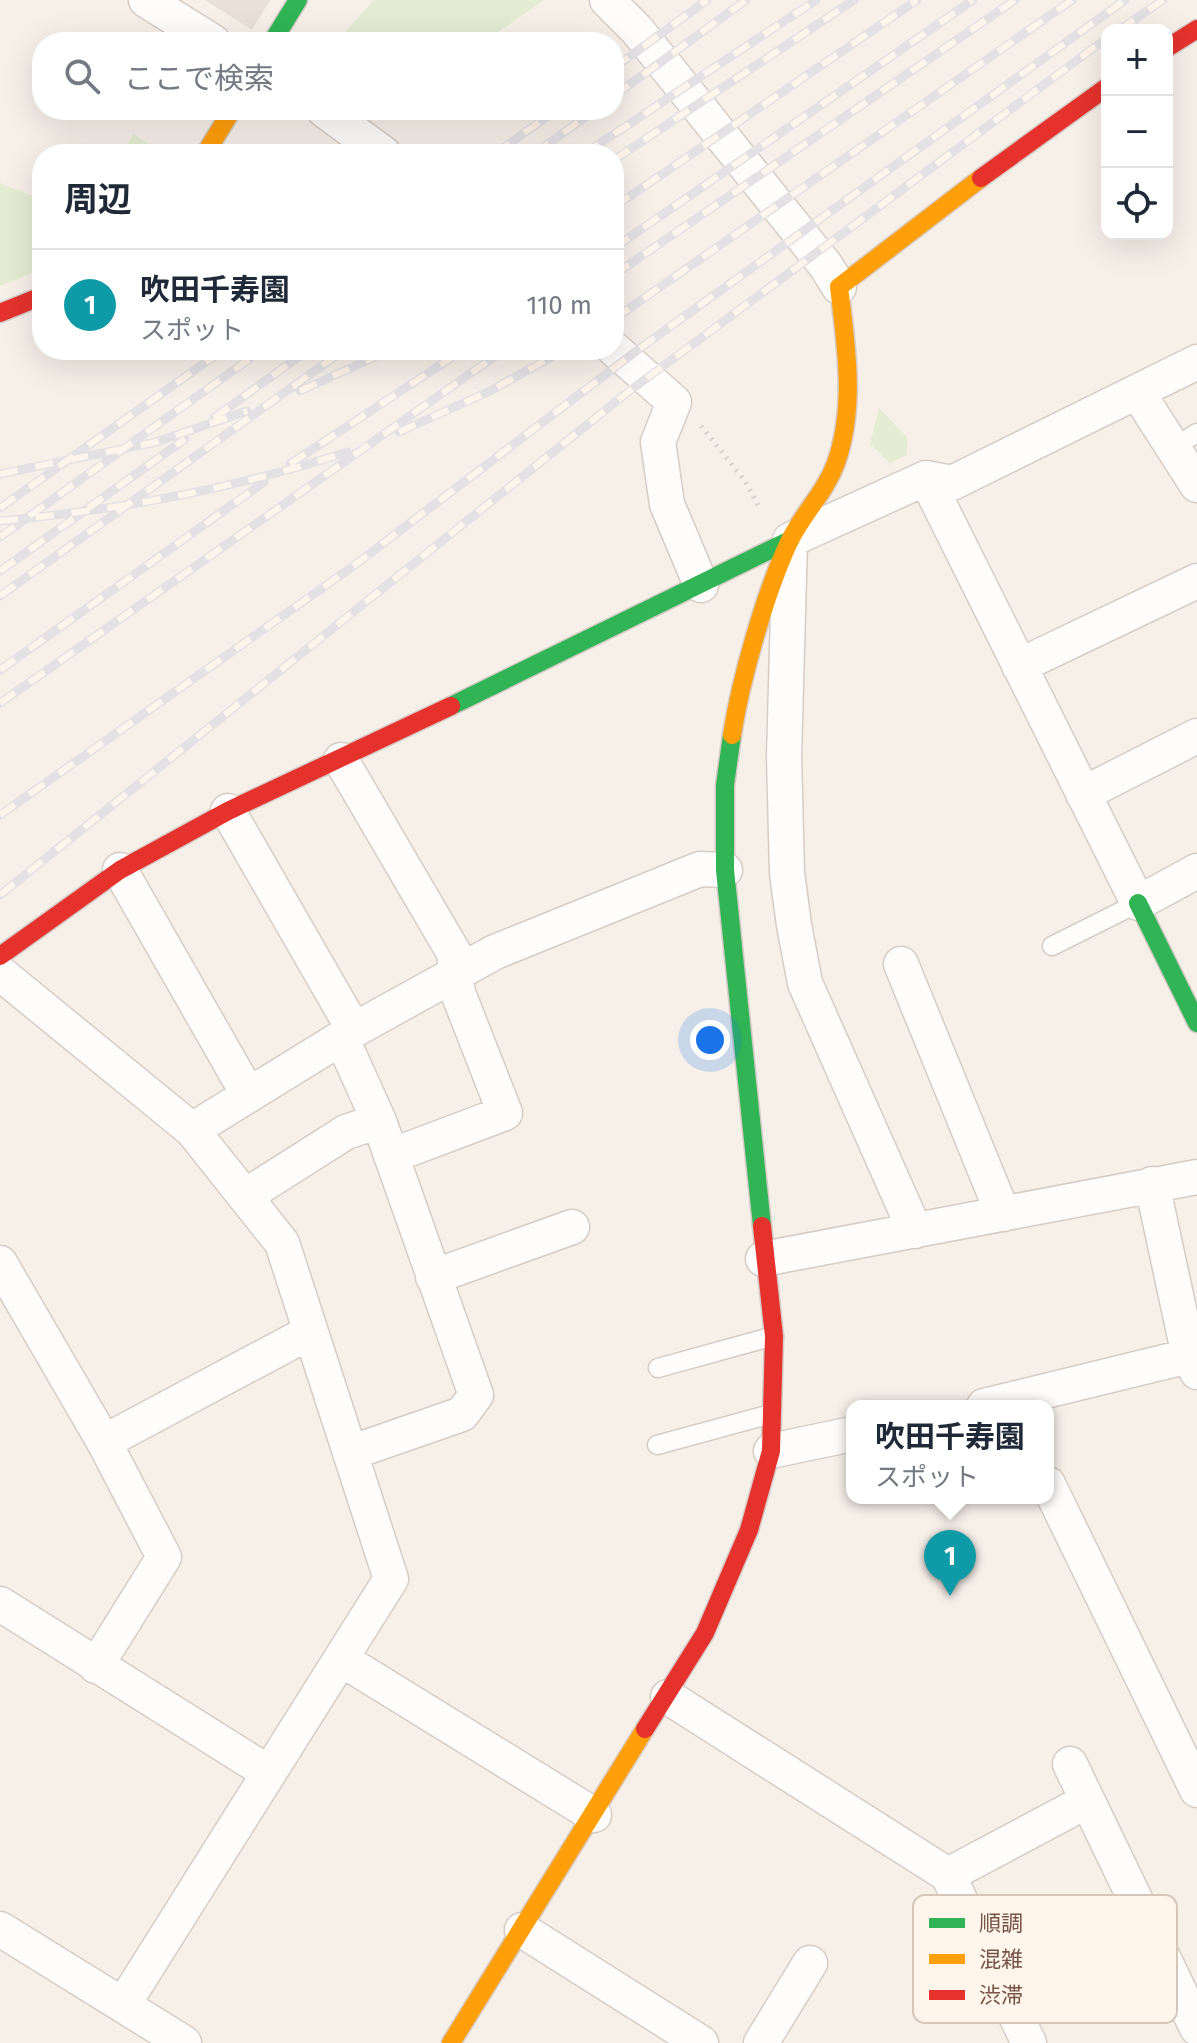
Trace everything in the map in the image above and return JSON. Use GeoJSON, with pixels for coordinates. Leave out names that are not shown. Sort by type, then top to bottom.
{"type":"FeatureCollection","features":[{"type":"Feature","properties":{"kind":"street"},"geometry":{"type":"LineString","coordinates":[[146,0],[197,32]]}},
{"type":"Feature","properties":{"kind":"street"},"geometry":{"type":"LineString","coordinates":[[278,32],[298,0]]}},
{"type":"Feature","properties":{"kind":"street"},"geometry":{"type":"LineString","coordinates":[[451,2043],[668,1697],[730,1582],[749,1530],[771,1451],[774,1413],[774,1336],[763,1259],[725,870],[725,785],[737,704],[790,540],[823,494],[837,460],[850,378],[839,287],[826,266],[637,30],[607,0]]}},
{"type":"Feature","properties":{"kind":"street"},"geometry":{"type":"LineString","coordinates":[[1173,44],[1197,29]]}},
{"type":"Feature","properties":{"kind":"street"},"geometry":{"type":"LineString","coordinates":[[839,287],[1005,159],[1101,91]]}},
{"type":"Feature","properties":{"kind":"street"},"geometry":{"type":"LineString","coordinates":[[211,144],[226,120]]}},
{"type":"Feature","properties":{"kind":"street"},"geometry":{"type":"LineString","coordinates":[[338,120],[370,144]]}},
{"type":"Feature","properties":{"kind":"street"},"geometry":{"type":"LineString","coordinates":[[0,313],[32,300]]}},
{"type":"Feature","properties":{"kind":"street"},"geometry":{"type":"LineString","coordinates":[[624,358],[674,402],[658,442],[667,504],[701,585]]}},
{"type":"Feature","properties":{"kind":"street"},"geometry":{"type":"LineString","coordinates":[[0,956],[120,870],[228,811],[341,760],[790,540],[926,478],[952,483],[1197,362]]}},
{"type":"Feature","properties":{"kind":"street"},"geometry":{"type":"LineString","coordinates":[[1138,393],[1185,440],[1197,485]]}},
{"type":"Feature","properties":{"kind":"street"},"geometry":{"type":"LineString","coordinates":[[926,478],[1197,1023]]}},
{"type":"Feature","properties":{"kind":"street"},"geometry":{"type":"LineString","coordinates":[[790,540],[784,757],[787,873],[794,925],[805,983],[915,1231]]}},
{"type":"Feature","properties":{"kind":"street"},"geometry":{"type":"LineString","coordinates":[[1019,666],[1197,581]]}},
{"type":"Feature","properties":{"kind":"street"},"geometry":{"type":"LineString","coordinates":[[1083,794],[1197,736]]}},
{"type":"Feature","properties":{"kind":"street"},"geometry":{"type":"LineString","coordinates":[[341,760],[454,953],[458,993],[505,1113],[391,1156]]}},
{"type":"Feature","properties":{"kind":"street"},"geometry":{"type":"LineString","coordinates":[[228,811],[348,1035],[476,1395],[462,1414],[350,1453]]}},
{"type":"Feature","properties":{"kind":"street"},"geometry":{"type":"LineString","coordinates":[[192,1130],[348,1035],[495,952],[700,869],[725,870]]}},
{"type":"Feature","properties":{"kind":"street"},"geometry":{"type":"LineString","coordinates":[[120,870],[248,1094]]}},
{"type":"Feature","properties":{"kind":"street"},"geometry":{"type":"LineString","coordinates":[[1138,903],[1197,871]]}},
{"type":"Feature","properties":{"kind":"street"},"geometry":{"type":"LineString","coordinates":[[901,964],[1003,1214]]}},
{"type":"Feature","properties":{"kind":"street"},"geometry":{"type":"LineString","coordinates":[[0,973],[192,1130],[247,1195],[282,1243],[391,1579],[123,2005]]}},
{"type":"Feature","properties":{"kind":"street"},"geometry":{"type":"LineString","coordinates":[[247,1195],[346,1132],[379,1121]]}},
{"type":"Feature","properties":{"kind":"street"},"geometry":{"type":"LineString","coordinates":[[763,1259],[1197,1177]]}},
{"type":"Feature","properties":{"kind":"street"},"geometry":{"type":"LineString","coordinates":[[1019,1400],[1194,1361],[1152,1184]]}},
{"type":"Feature","properties":{"kind":"street"},"geometry":{"type":"LineString","coordinates":[[433,1277],[572,1227]]}},
{"type":"Feature","properties":{"kind":"street"},"geometry":{"type":"LineString","coordinates":[[0,1263],[104,1442],[164,1557],[96,1666]]}},
{"type":"Feature","properties":{"kind":"street"},"geometry":{"type":"LineString","coordinates":[[104,1442],[310,1332]]}},
{"type":"Feature","properties":{"kind":"street"},"geometry":{"type":"LineString","coordinates":[[771,1451],[846,1435]]}},
{"type":"Feature","properties":{"kind":"street"},"geometry":{"type":"LineString","coordinates":[[1054,1496],[1197,1790]]}},
{"type":"Feature","properties":{"kind":"street"},"geometry":{"type":"LineString","coordinates":[[0,1604],[269,1773]]}},
{"type":"Feature","properties":{"kind":"street"},"geometry":{"type":"LineString","coordinates":[[341,1659],[594,1815]]}},
{"type":"Feature","properties":{"kind":"street"},"geometry":{"type":"LineString","coordinates":[[668,1697],[948,1875],[958,1895]]}},
{"type":"Feature","properties":{"kind":"street"},"geometry":{"type":"LineString","coordinates":[[1070,1764],[1133,1895]]}},
{"type":"Feature","properties":{"kind":"street"},"geometry":{"type":"LineString","coordinates":[[948,1875],[1087,1801]]}},
{"type":"Feature","properties":{"kind":"street"},"geometry":{"type":"LineString","coordinates":[[0,1929],[184,2043]]}},
{"type":"Feature","properties":{"kind":"street"},"geometry":{"type":"LineString","coordinates":[[522,1930],[701,2043]]}},
{"type":"Feature","properties":{"kind":"street"},"geometry":{"type":"LineString","coordinates":[[761,2043],[810,1963]]}},
{"type":"Feature","properties":{"kind":"street"},"geometry":{"type":"LineString","coordinates":[[1177,1987],[1197,2028]]}},
{"type":"Feature","properties":{"kind":"street"},"geometry":{"type":"LineString","coordinates":[[1019,2023],[1029,2043]]}},
{"type":"Feature","properties":{"kind":"lane"},"geometry":{"type":"LineString","coordinates":[[1052,946],[1138,903]]}},
{"type":"Feature","properties":{"kind":"lane"},"geometry":{"type":"LineString","coordinates":[[658,1368],[774,1336]]}},
{"type":"Feature","properties":{"kind":"lane"},"geometry":{"type":"LineString","coordinates":[[657,1445],[774,1413]]}},
{"type":"Feature","properties":{"kind":"path"},"geometry":{"type":"LineString","coordinates":[[710,438],[745,481],[763,515]]}},
{"type":"Feature","properties":{"kind":"shaded area"},"geometry":{"type":"Polygon","coordinates":[[[205,0],[270,0],[252,30],[205,0]]]}},
{"type":"Feature","properties":{"kind":"green space"},"geometry":{"type":"Polygon","coordinates":[[[374,0],[544,0],[498,32],[345,32],[374,0]]]}},
{"type":"Feature","properties":{"kind":"green space"},"geometry":{"type":"Polygon","coordinates":[[[133,134],[148,144],[128,144],[133,134]]]}},
{"type":"Feature","properties":{"kind":"green space"},"geometry":{"type":"Polygon","coordinates":[[[0,183],[32,196],[32,273],[0,286],[0,183]]]}},
{"type":"Feature","properties":{"kind":"green space"},"geometry":{"type":"Polygon","coordinates":[[[879,408],[907,437],[907,455],[890,463],[870,444],[879,408]]]}},
{"type":"Feature","properties":{"kind":"railway"},"geometry":{"type":"LineString","coordinates":[[624,61],[707,0]]}},
{"type":"Feature","properties":{"kind":"railway"},"geometry":{"type":"LineString","coordinates":[[624,89],[746,0]]}},
{"type":"Feature","properties":{"kind":"railway"},"geometry":{"type":"LineString","coordinates":[[599,144],[816,0]]}},
{"type":"Feature","properties":{"kind":"railway"},"geometry":{"type":"LineString","coordinates":[[624,153],[854,0]]}},
{"type":"Feature","properties":{"kind":"railway"},"geometry":{"type":"LineString","coordinates":[[624,200],[917,0]]}},
{"type":"Feature","properties":{"kind":"railway"},"geometry":{"type":"LineString","coordinates":[[624,241],[973,0]]}},
{"type":"Feature","properties":{"kind":"railway"},"geometry":{"type":"LineString","coordinates":[[624,268],[1015,0]]}},
{"type":"Feature","properties":{"kind":"railway"},"geometry":{"type":"LineString","coordinates":[[624,312],[1072,0]]}},
{"type":"Feature","properties":{"kind":"railway"},"geometry":{"type":"LineString","coordinates":[[0,815],[352,567],[639,349],[1125,0]]}},
{"type":"Feature","properties":{"kind":"railway"},"geometry":{"type":"LineString","coordinates":[[1128,24],[1163,0]]}},
{"type":"Feature","properties":{"kind":"railway"},"geometry":{"type":"LineString","coordinates":[[0,895],[628,392],[1101,42]]}},
{"type":"Feature","properties":{"kind":"railway"},"geometry":{"type":"LineString","coordinates":[[509,144],[542,120]]}},
{"type":"Feature","properties":{"kind":"railway"},"geometry":{"type":"LineString","coordinates":[[548,144],[581,120]]}},
{"type":"Feature","properties":{"kind":"railway"},"geometry":{"type":"LineString","coordinates":[[0,508],[209,360]]}},
{"type":"Feature","properties":{"kind":"railway"},"geometry":{"type":"LineString","coordinates":[[0,537],[248,360]]}},
{"type":"Feature","properties":{"kind":"railway"},"geometry":{"type":"LineString","coordinates":[[214,418],[294,360]]}},
{"type":"Feature","properties":{"kind":"railway"},"geometry":{"type":"LineString","coordinates":[[0,596],[330,360]]}},
{"type":"Feature","properties":{"kind":"railway"},"geometry":{"type":"LineString","coordinates":[[300,391],[368,360]]}},
{"type":"Feature","properties":{"kind":"railway"},"geometry":{"type":"LineString","coordinates":[[290,464],[448,360]]}},
{"type":"Feature","properties":{"kind":"railway"},"geometry":{"type":"LineString","coordinates":[[0,703],[490,360]]}},
{"type":"Feature","properties":{"kind":"railway"},"geometry":{"type":"LineString","coordinates":[[399,432],[490,391],[546,360]]}},
{"type":"Feature","properties":{"kind":"railway"},"geometry":{"type":"LineString","coordinates":[[0,474],[156,442],[247,411]]}},
{"type":"Feature","properties":{"kind":"railway"},"geometry":{"type":"LineString","coordinates":[[0,571],[185,439]]}},
{"type":"Feature","properties":{"kind":"railway"},"geometry":{"type":"LineString","coordinates":[[0,521],[88,511],[175,496],[262,477],[347,452]]}},
{"type":"Feature","properties":{"kind":"railway"},"geometry":{"type":"LineString","coordinates":[[0,670],[264,482]]}},
{"type":"Feature","properties":{"kind":"traffic: fast"},"geometry":{"type":"LineString","coordinates":[[278,32],[298,0]]}},
{"type":"Feature","properties":{"kind":"traffic: fast"},"geometry":{"type":"LineString","coordinates":[[451,706],[790,540]]}},
{"type":"Feature","properties":{"kind":"traffic: fast"},"geometry":{"type":"LineString","coordinates":[[732,735],[725,785],[725,870],[762,1226]]}},
{"type":"Feature","properties":{"kind":"traffic: fast"},"geometry":{"type":"LineString","coordinates":[[1138,903],[1197,1023]]}},
{"type":"Feature","properties":{"kind":"traffic: slow"},"geometry":{"type":"LineString","coordinates":[[211,144],[226,120]]}},
{"type":"Feature","properties":{"kind":"traffic: slow"},"geometry":{"type":"LineString","coordinates":[[732,735],[748,663],[771,586],[789,542],[831,474],[842,441],[848,375],[839,287],[981,178]]}},
{"type":"Feature","properties":{"kind":"traffic: slow"},"geometry":{"type":"LineString","coordinates":[[451,2043],[645,1729]]}},
{"type":"Feature","properties":{"kind":"traffic: jam"},"geometry":{"type":"LineString","coordinates":[[1173,44],[1197,29]]}},
{"type":"Feature","properties":{"kind":"traffic: jam"},"geometry":{"type":"LineString","coordinates":[[981,178],[1101,91]]}},
{"type":"Feature","properties":{"kind":"traffic: jam"},"geometry":{"type":"LineString","coordinates":[[0,313],[32,300]]}},
{"type":"Feature","properties":{"kind":"traffic: jam"},"geometry":{"type":"LineString","coordinates":[[0,956],[120,870],[228,811],[451,706]]}},
{"type":"Feature","properties":{"kind":"traffic: jam"},"geometry":{"type":"LineString","coordinates":[[645,1729],[705,1633],[749,1530],[771,1451],[774,1336],[762,1226]]}},
{"type":"Feature","properties":{"kind":"place","name":"吹田千寿園"},"geometry":{"type":"Point","coordinates":[950,1596]}}]}
